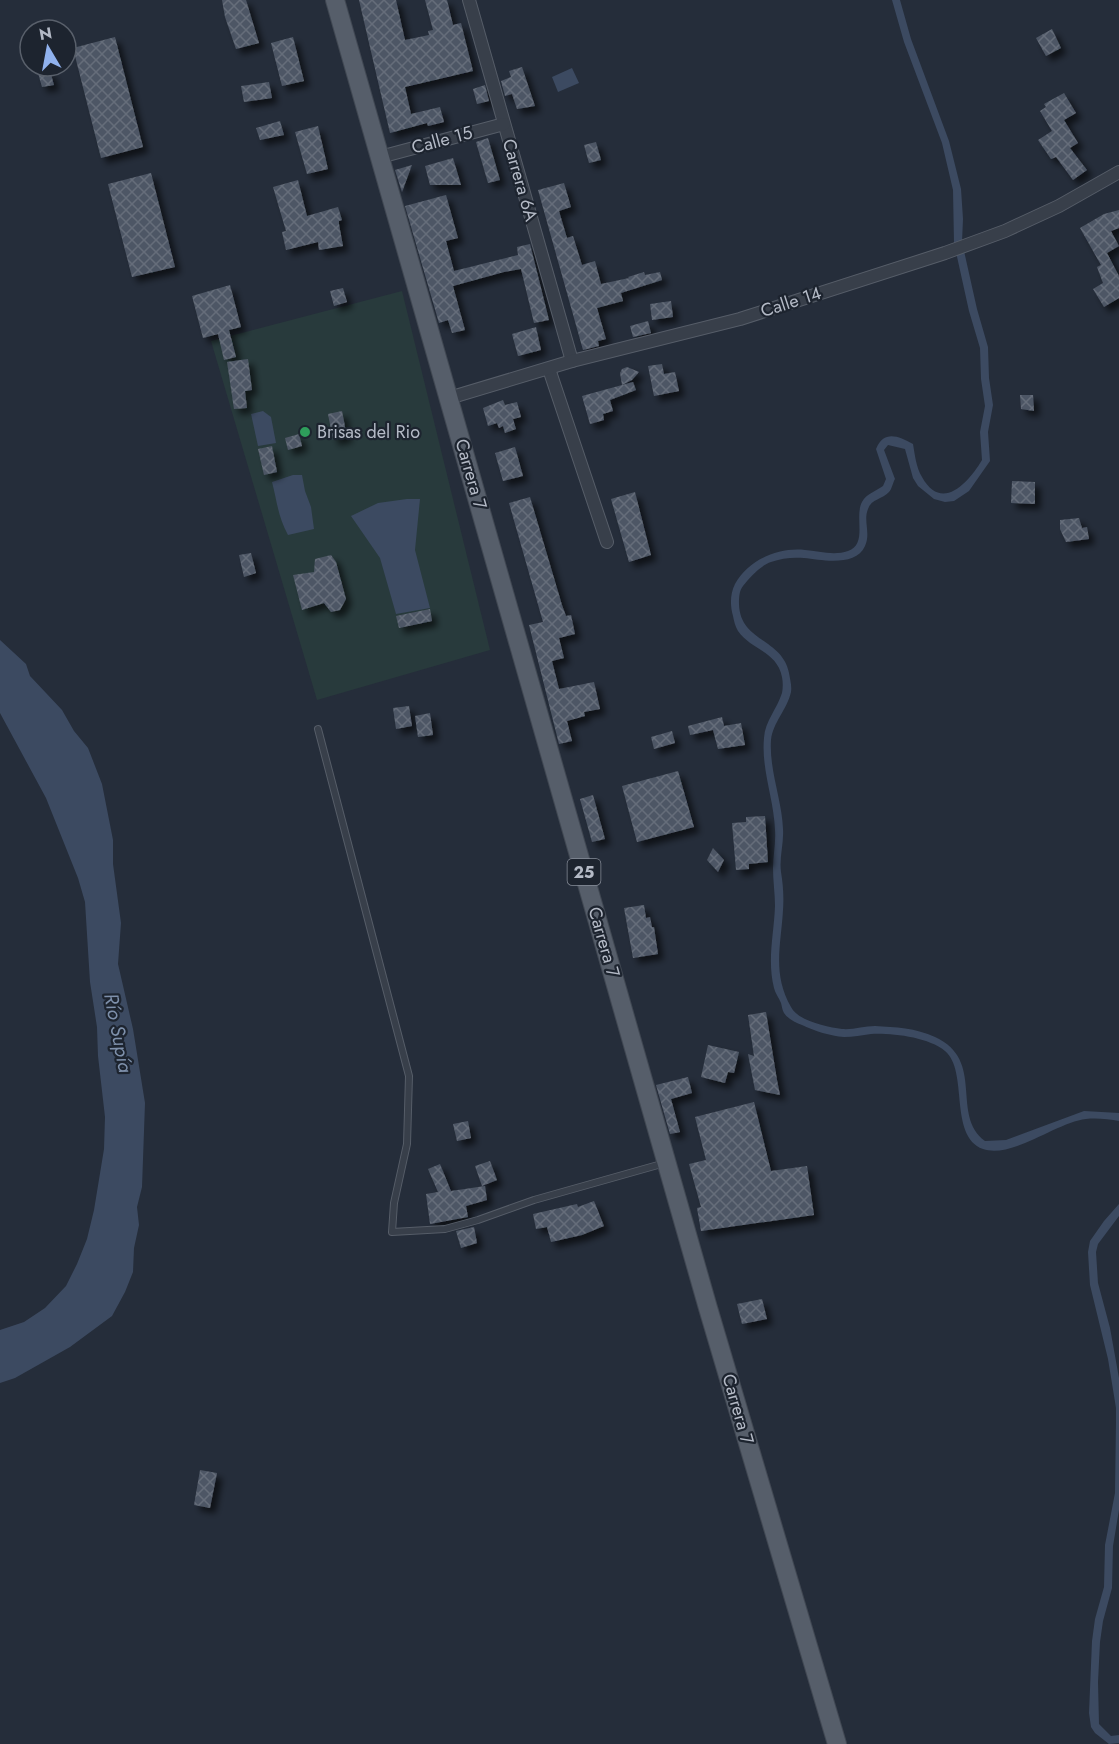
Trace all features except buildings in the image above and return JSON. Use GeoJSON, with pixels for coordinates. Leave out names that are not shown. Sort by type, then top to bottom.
{"type":"FeatureCollection","features":[{"type":"Feature","properties":{"kind":"main road","name":"Carrera 7"},"geometry":{"type":"LineString","coordinates":[[335,0],[667,1163],[837,1744]]}},
{"type":"Feature","properties":{"kind":"street","name":"Carrera 6A"},"geometry":{"type":"LineString","coordinates":[[469,0],[572,361]]}},
{"type":"Feature","properties":{"kind":"street","name":"Calle 15"},"geometry":{"type":"LineString","coordinates":[[380,157],[504,124]]}},
{"type":"Feature","properties":{"kind":"street","name":"Calle 14"},"geometry":{"type":"LineString","coordinates":[[449,398],[572,361],[740,319],[945,253],[1059,206],[1119,172]]}},
{"type":"Feature","properties":{"kind":"street"},"geometry":{"type":"LineString","coordinates":[[549,369],[607,542]]}},
{"type":"Feature","properties":{"kind":"lane"},"geometry":{"type":"LineString","coordinates":[[318,729],[409,1076],[407,1144],[394,1203],[392,1232],[445,1229],[534,1200],[667,1163]]}},
{"type":"Feature","properties":{"kind":"shaded area"},"geometry":{"type":"Polygon","coordinates":[[[402,291],[490,650],[317,700],[211,341],[402,291]]]}},
{"type":"Feature","properties":{"kind":"water"},"geometry":{"type":"Polygon","coordinates":[[[892,0],[900,0],[911,39],[949,141],[961,189],[962,242],[988,347],[993,405],[988,432],[990,461],[969,491],[954,501],[945,502],[934,499],[918,486],[913,478],[905,449],[888,445],[884,450],[895,479],[889,492],[870,506],[866,518],[867,541],[861,553],[838,561],[792,558],[767,564],[743,586],[739,604],[746,626],[778,653],[785,662],[791,683],[789,698],[772,734],[771,751],[783,829],[781,867],[783,905],[779,959],[781,983],[791,1007],[800,1016],[829,1027],[850,1029],[875,1026],[913,1030],[935,1037],[950,1047],[959,1059],[964,1073],[970,1117],[975,1130],[985,1141],[1006,1140],[1084,1111],[1119,1113],[1119,1121],[1086,1119],[1062,1126],[1021,1145],[995,1151],[983,1149],[972,1142],[966,1131],[952,1060],[938,1046],[920,1039],[889,1034],[833,1036],[797,1023],[783,1012],[775,990],[771,967],[775,906],[773,868],[775,835],[764,750],[765,732],[782,693],[782,679],[775,662],[738,631],[731,608],[731,596],[735,584],[748,568],[765,557],[774,553],[795,550],[837,553],[854,547],[858,542],[862,502],[883,486],[886,479],[876,449],[883,439],[892,436],[913,444],[922,477],[930,488],[938,493],[946,493],[963,485],[982,460],[980,432],[985,406],[980,348],[954,243],[953,190],[942,143],[904,42],[892,0]]]}},
{"type":"Feature","properties":{"kind":"water"},"geometry":{"type":"Polygon","coordinates":[[[572,68],[579,83],[558,92],[552,77],[572,68]]]}},
{"type":"Feature","properties":{"kind":"water"},"geometry":{"type":"Polygon","coordinates":[[[263,411],[271,417],[276,443],[258,446],[251,414],[263,411]]]}},
{"type":"Feature","properties":{"kind":"water"},"geometry":{"type":"Polygon","coordinates":[[[293,475],[302,475],[311,507],[314,529],[288,535],[280,515],[272,482],[293,475]]]}},
{"type":"Feature","properties":{"kind":"water"},"geometry":{"type":"Polygon","coordinates":[[[420,499],[415,550],[430,608],[396,614],[380,558],[351,516],[378,503],[420,499]]]}},
{"type":"Feature","properties":{"kind":"water","name":"Río Supía"},"geometry":{"type":"Polygon","coordinates":[[[0,640],[26,664],[30,676],[62,710],[74,731],[88,748],[102,784],[113,840],[113,864],[121,923],[118,964],[133,1029],[145,1103],[142,1187],[137,1207],[139,1225],[134,1248],[133,1272],[125,1292],[112,1316],[70,1347],[15,1378],[0,1383],[0,1330],[24,1322],[45,1308],[66,1286],[87,1239],[104,1149],[105,1117],[97,1027],[90,982],[85,902],[78,878],[46,798],[0,713],[0,640]]]}},
{"type":"Feature","properties":{"kind":"water"},"geometry":{"type":"Polygon","coordinates":[[[1119,1204],[1119,1216],[1098,1244],[1096,1252],[1098,1283],[1110,1328],[1119,1378],[1119,1510],[1113,1546],[1112,1588],[1100,1642],[1098,1682],[1099,1724],[1111,1736],[1119,1735],[1119,1743],[1109,1744],[1091,1727],[1089,1713],[1092,1641],[1095,1619],[1104,1587],[1105,1545],[1115,1493],[1116,1408],[1108,1359],[1090,1285],[1088,1252],[1090,1241],[1119,1204]]]}},
{"type":"Feature","properties":{"kind":"place","name":"Brisas del Rio"},"geometry":{"type":"Point","coordinates":[305,432]}}]}
